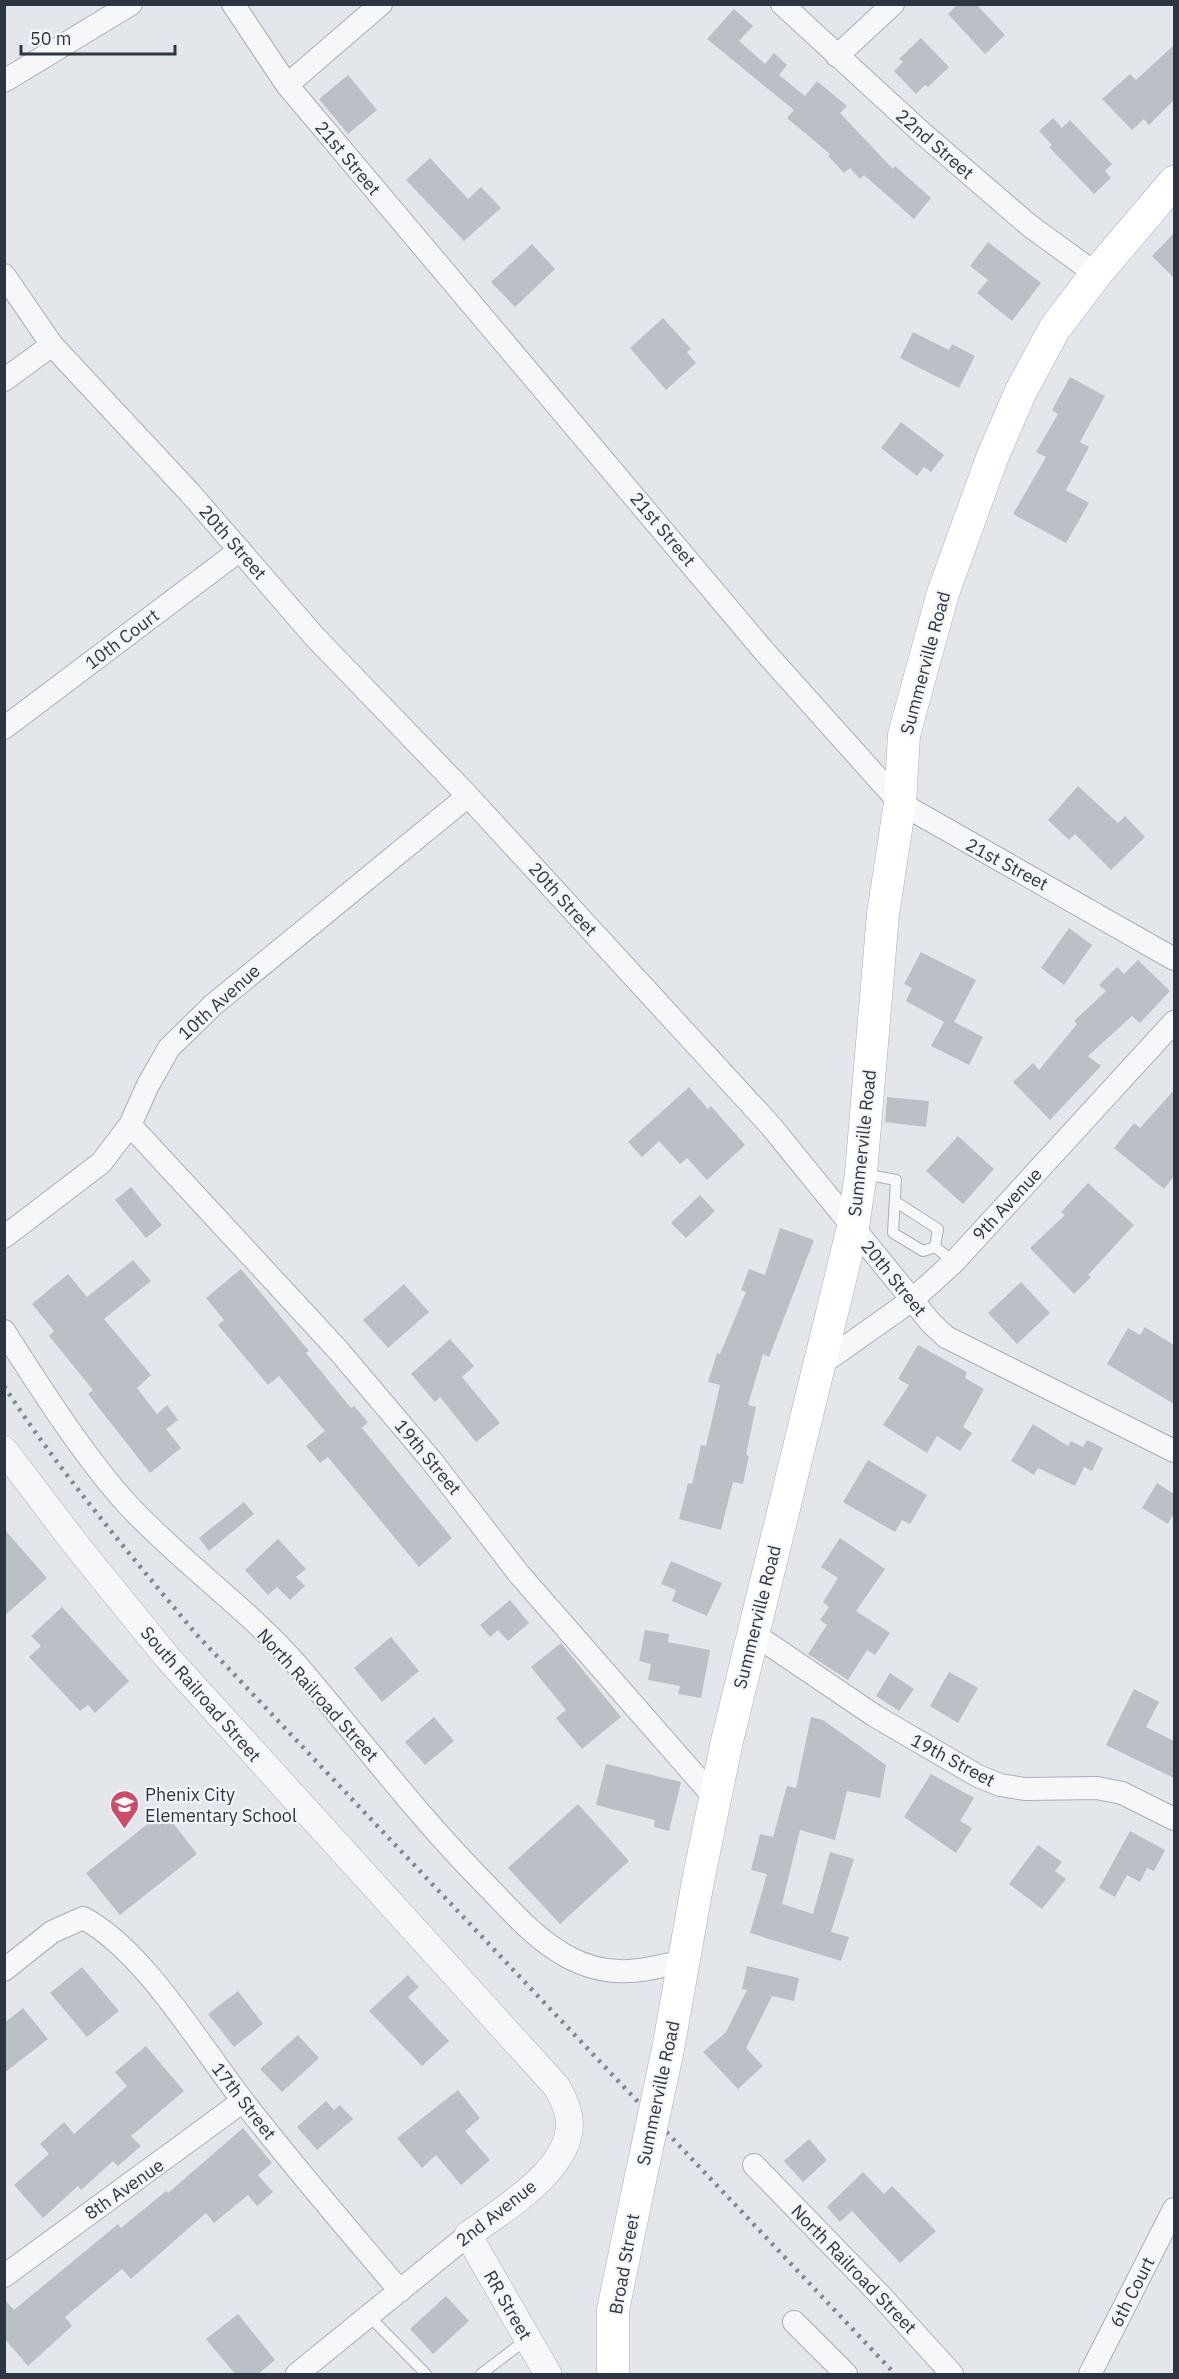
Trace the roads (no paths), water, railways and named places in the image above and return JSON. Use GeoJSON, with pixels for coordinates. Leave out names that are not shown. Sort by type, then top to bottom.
{"type":"FeatureCollection","features":[{"type":"Feature","properties":{"kind":"main road","name":"Summerville Road"},"geometry":{"type":"LineString","coordinates":[[638,2190],[668,2049],[714,1797],[853,1227],[861,1173],[883,914],[900,803],[904,735],[922,664],[943,593],[992,458],[1021,391],[1055,328],[1096,274],[1174,182]]}},
{"type":"Feature","properties":{"kind":"main road","name":"Broad Street"},"geometry":{"type":"LineString","coordinates":[[613,2374],[613,2310],[638,2190]]}},
{"type":"Feature","properties":{"kind":"street"},"geometry":{"type":"LineString","coordinates":[[4,81],[131,4]]}},
{"type":"Feature","properties":{"kind":"street","name":"21st Street"},"geometry":{"type":"LineString","coordinates":[[233,4],[287,85],[764,651],[900,803],[1174,958]]}},
{"type":"Feature","properties":{"kind":"street"},"geometry":{"type":"LineString","coordinates":[[287,85],[381,4]]}},
{"type":"Feature","properties":{"kind":"street","name":"22nd Street"},"geometry":{"type":"LineString","coordinates":[[782,4],[921,132],[1030,226],[1096,274]]}},
{"type":"Feature","properties":{"kind":"street"},"geometry":{"type":"LineString","coordinates":[[837,56],[893,4]]}},
{"type":"Feature","properties":{"kind":"street","name":"20th Street"},"geometry":{"type":"LineString","coordinates":[[4,275],[52,345],[240,550],[354,680],[468,796],[770,1125],[912,1300],[946,1336],[1174,1451]]}},
{"type":"Feature","properties":{"kind":"street"},"geometry":{"type":"LineString","coordinates":[[4,380],[52,345]]}},
{"type":"Feature","properties":{"kind":"street","name":"10th Court"},"geometry":{"type":"LineString","coordinates":[[4,728],[240,550]]}},
{"type":"Feature","properties":{"kind":"street","name":"10th Avenue"},"geometry":{"type":"LineString","coordinates":[[4,1237],[101,1163],[130,1125],[148,1085],[169,1048],[213,1005],[468,796]]}},
{"type":"Feature","properties":{"kind":"street","name":"9th Avenue"},"geometry":{"type":"LineString","coordinates":[[820,1365],[912,1300],[954,1262],[1174,1022]]}},
{"type":"Feature","properties":{"kind":"street","name":"19th Street"},"geometry":{"type":"LineString","coordinates":[[130,1125],[338,1350],[438,1468],[519,1574],[714,1797]]}},
{"type":"Feature","properties":{"kind":"street","name":"North Railroad Street"},"geometry":{"type":"LineString","coordinates":[[4,1331],[82,1446],[127,1504],[294,1662],[427,1821],[527,1927],[566,1956],[588,1967],[614,1973],[649,1969],[683,1961]]}},
{"type":"Feature","properties":{"kind":"street","name":"South Railroad Street"},"geometry":{"type":"LineString","coordinates":[[4,1450],[77,1546],[167,1657],[558,2087]]}},
{"type":"Feature","properties":{"kind":"street","name":"19th Street"},"geometry":{"type":"LineString","coordinates":[[754,1634],[875,1716],[978,1776],[1000,1785],[1017,1788],[1097,1788],[1122,1793],[1174,1819]]}},
{"type":"Feature","properties":{"kind":"street","name":"17th Street"},"geometry":{"type":"LineString","coordinates":[[4,1970],[52,1932],[83,1918],[105,1930],[149,1976],[243,2101],[400,2291]]}},
{"type":"Feature","properties":{"kind":"street","name":"2nd Avenue"},"geometry":{"type":"LineString","coordinates":[[297,2374],[468,2235],[535,2185],[552,2166],[566,2143],[569,2114],[558,2087]]}},
{"type":"Feature","properties":{"kind":"street","name":"8th Avenue"},"geometry":{"type":"LineString","coordinates":[[4,2276],[243,2101]]}},
{"type":"Feature","properties":{"kind":"street","name":"North Railroad Street"},"geometry":{"type":"LineString","coordinates":[[754,2165],[882,2297],[952,2374]]}},
{"type":"Feature","properties":{"kind":"street","name":"6th Court"},"geometry":{"type":"LineString","coordinates":[[1090,2374],[1174,2209]]}},
{"type":"Feature","properties":{"kind":"street","name":"RR Street"},"geometry":{"type":"LineString","coordinates":[[468,2235],[548,2374]]}},
{"type":"Feature","properties":{"kind":"street"},"geometry":{"type":"LineString","coordinates":[[794,2322],[846,2374]]}},
{"type":"Feature","properties":{"kind":"lane"},"geometry":{"type":"LineString","coordinates":[[861,1173],[896,1180],[893,1233],[923,1251],[935,1247]]}},
{"type":"Feature","properties":{"kind":"lane"},"geometry":{"type":"LineString","coordinates":[[896,1202],[938,1229],[935,1247]]}},
{"type":"Feature","properties":{"kind":"lane"},"geometry":{"type":"LineString","coordinates":[[935,1247],[954,1262]]}},
{"type":"Feature","properties":{"kind":"lane"},"geometry":{"type":"LineString","coordinates":[[369,2316],[426,2374]]}},
{"type":"Feature","properties":{"kind":"lane"},"geometry":{"type":"LineString","coordinates":[[481,2374],[528,2339]]}},
{"type":"Feature","properties":{"kind":"railway"},"geometry":{"type":"LineString","coordinates":[[4,1386],[72,1482],[196,1634],[895,2374]]}},
{"type":"Feature","properties":{"kind":"place","name":"Phenix City Elementary School"},"geometry":{"type":"Point","coordinates":[124,1830]}}]}
